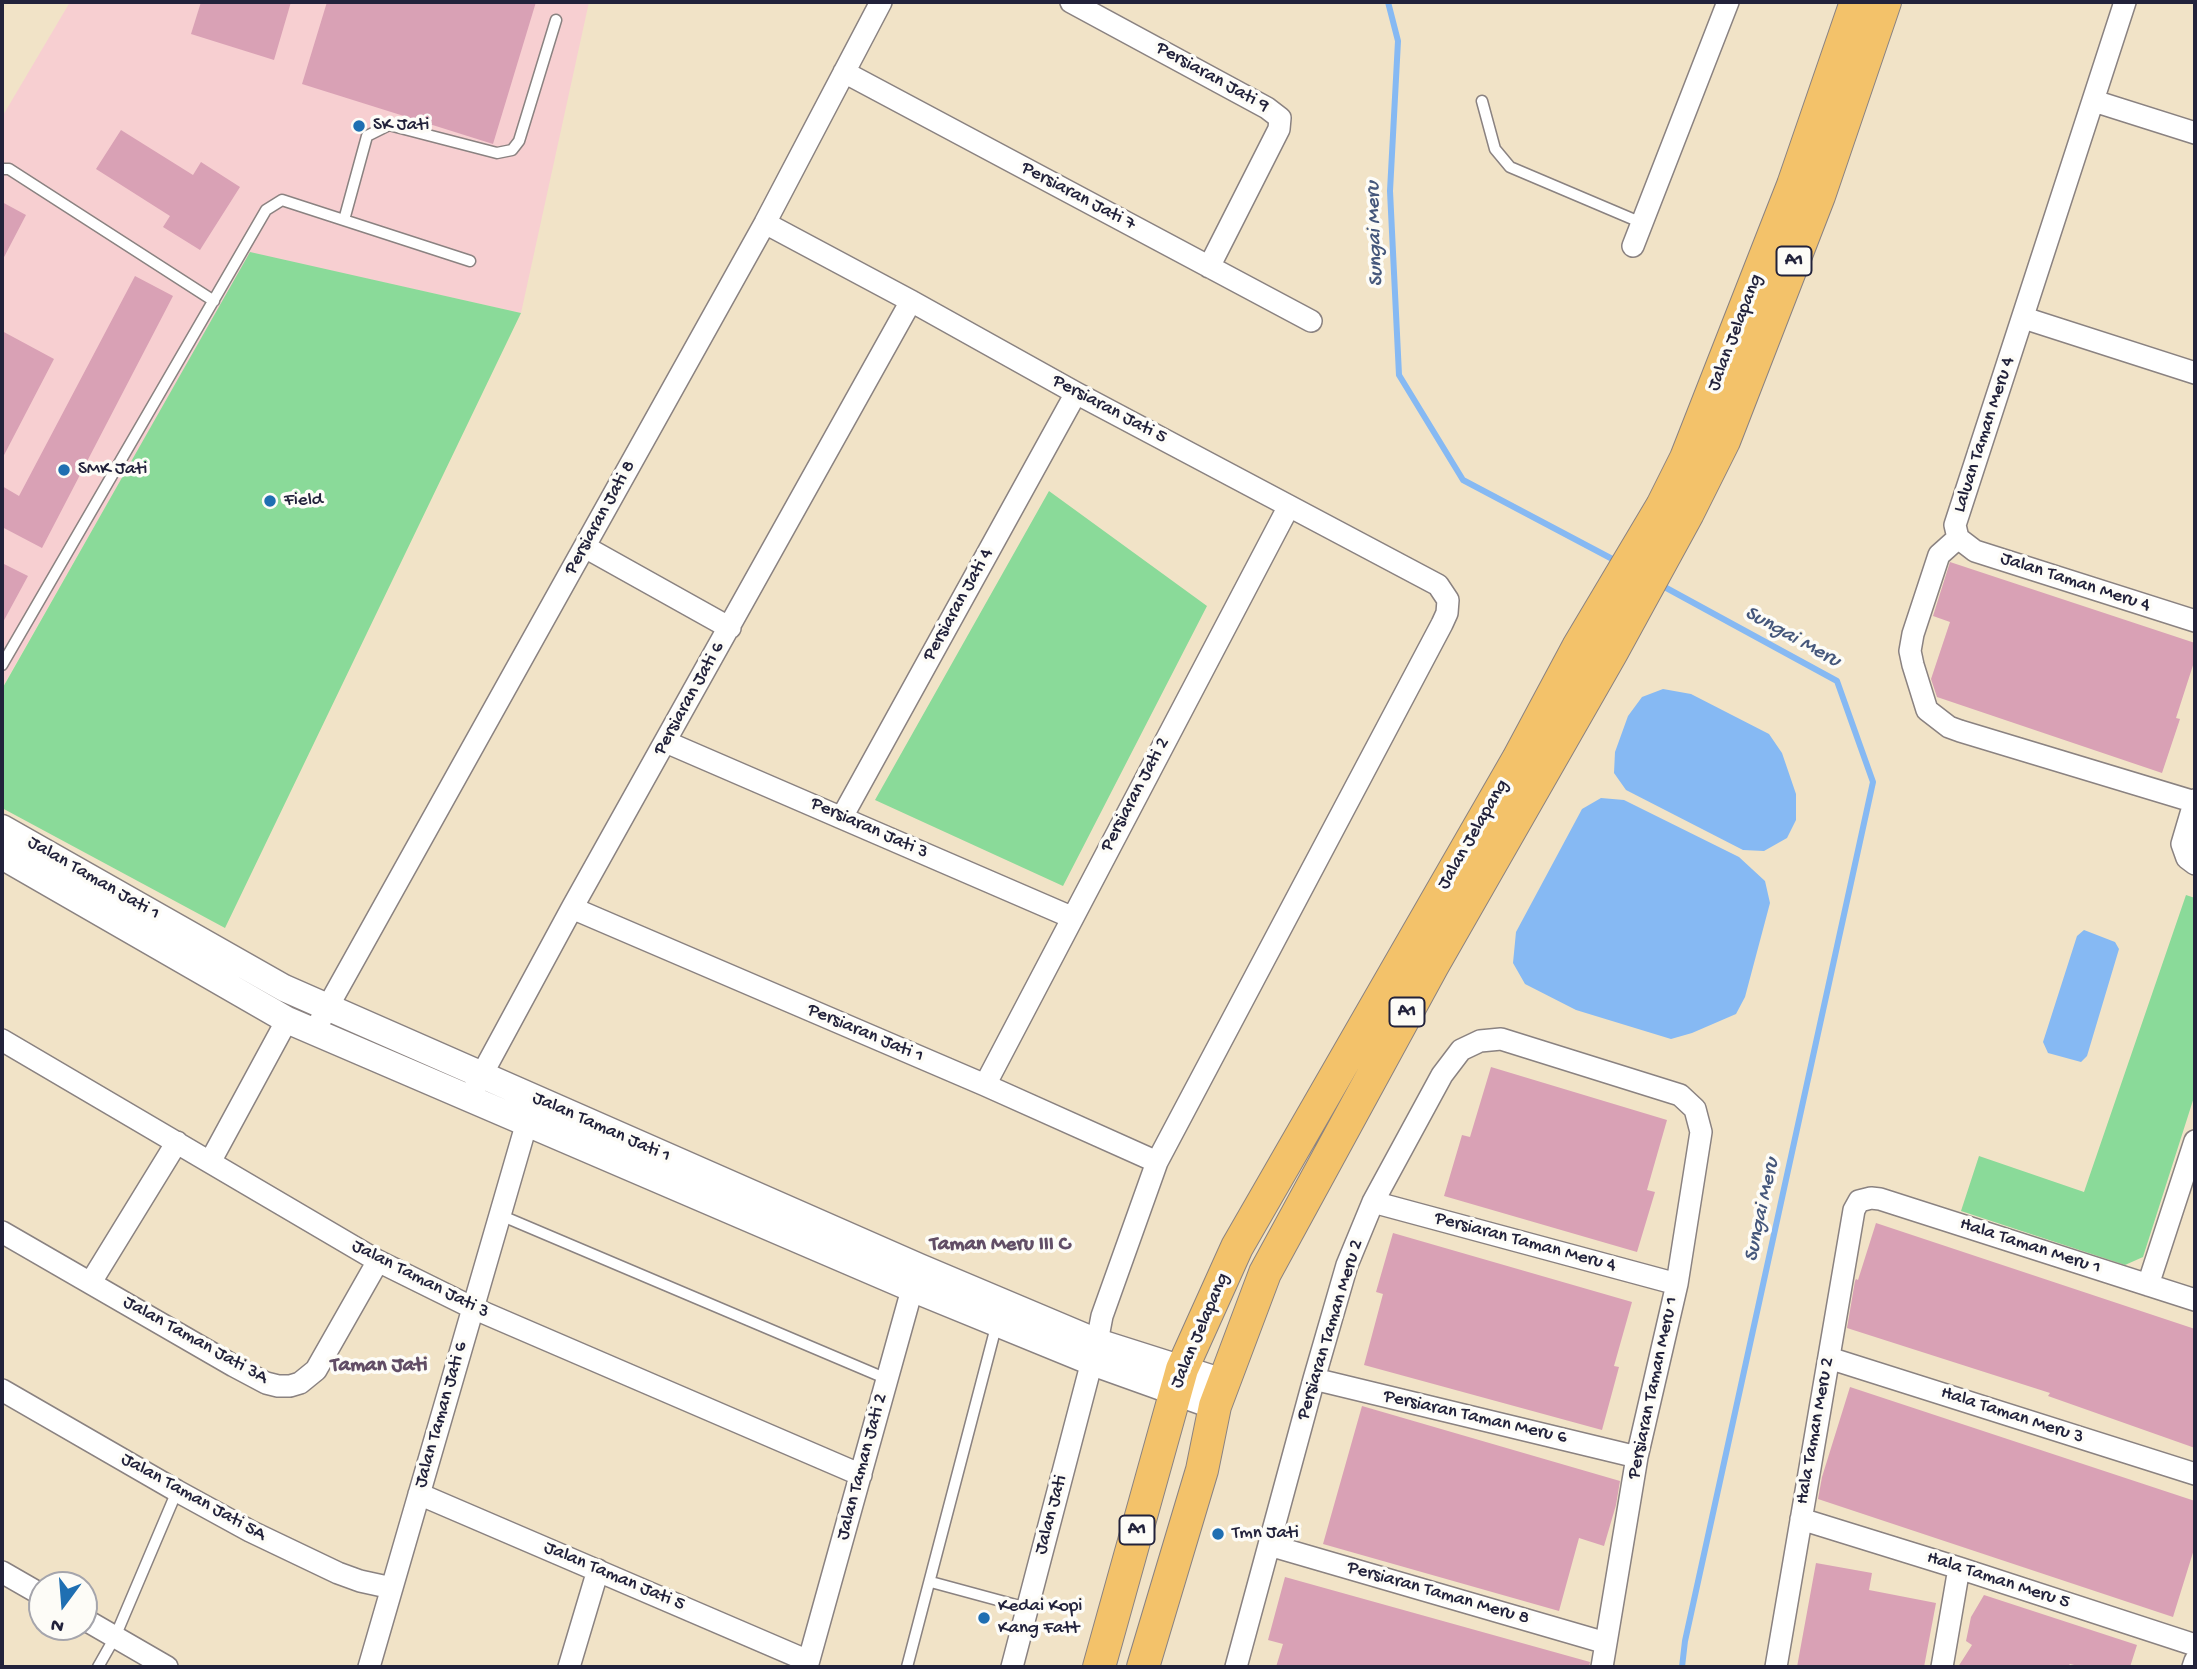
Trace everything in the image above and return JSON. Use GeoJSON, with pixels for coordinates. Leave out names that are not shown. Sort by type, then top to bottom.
{"type":"FeatureCollection","features":[{"type":"Feature","properties":{"kind":"main road","name":"Jalan Jelapang"},"geometry":{"type":"LineString","coordinates":[[1143,1667],[1202,1470],[1219,1394],[1265,1273],[1433,965],[1612,652],[1675,510],[1686,458],[1793,186],[1856,2]]}},
{"type":"Feature","properties":{"kind":"main road","name":"Jalan Jelapang"},"geometry":{"type":"LineString","coordinates":[[1099,1667],[1178,1381],[1237,1247],[1518,759],[1578,648],[1724,442],[1819,196],[1885,2]]}},
{"type":"Feature","properties":{"kind":"street","name":"Persiaran Jati 8"},"geometry":{"type":"LineString","coordinates":[[314,1030],[329,1008],[765,223],[881,2]]}},
{"type":"Feature","properties":{"kind":"street","name":"Persiaran Jati 9"},"geometry":{"type":"LineString","coordinates":[[1074,2],[1276,113],[1280,118],[1279,129],[1209,267]]}},
{"type":"Feature","properties":{"kind":"street"},"geometry":{"type":"LineString","coordinates":[[1633,246],[1728,2]]}},
{"type":"Feature","properties":{"kind":"street","name":"Laluan Taman Meru 4"},"geometry":{"type":"LineString","coordinates":[[2125,2],[1955,525],[1958,538],[1939,555],[1910,651],[1927,710],[1938,720],[1960,731],[2195,801]]}},
{"type":"Feature","properties":{"kind":"street","name":"Persiaran Jati 7"},"geometry":{"type":"LineString","coordinates":[[844,72],[1311,321]]}},
{"type":"Feature","properties":{"kind":"street"},"geometry":{"type":"LineString","coordinates":[[2094,101],[2195,133]]}},
{"type":"Feature","properties":{"kind":"street","name":"Persiaran Jati 5"},"geometry":{"type":"LineString","coordinates":[[765,223],[1076,393],[1438,585],[1448,600]]}},
{"type":"Feature","properties":{"kind":"street","name":"Persiaran Jati 6"},"geometry":{"type":"LineString","coordinates":[[475,1086],[911,301]]}},
{"type":"Feature","properties":{"kind":"street"},"geometry":{"type":"LineString","coordinates":[[2024,318],[2195,373]]}},
{"type":"Feature","properties":{"kind":"street","name":"Persiaran Jati 4"},"geometry":{"type":"LineString","coordinates":[[842,817],[1076,393]]}},
{"type":"Feature","properties":{"kind":"street","name":"Persiaran Jati 2"},"geometry":{"type":"LineString","coordinates":[[985,1085],[1289,506]]}},
{"type":"Feature","properties":{"kind":"street","name":"Jalan Taman Meru 4"},"geometry":{"type":"LineString","coordinates":[[1958,538],[1975,551],[2195,621]]}},
{"type":"Feature","properties":{"kind":"street"},"geometry":{"type":"LineString","coordinates":[[585,547],[730,628]]}},
{"type":"Feature","properties":{"kind":"street","name":"Jalan Jati"},"geometry":{"type":"LineString","coordinates":[[1012,1667],[1102,1316],[1157,1162],[1442,624],[1447,613],[1448,600]]}},
{"type":"Feature","properties":{"kind":"street","name":"Persiaran Jati 3"},"geometry":{"type":"LineString","coordinates":[[666,742],[1071,918]]}},
{"type":"Feature","properties":{"kind":"street"},"geometry":{"type":"LineString","coordinates":[[2191,861],[2182,844],[2195,801]]}},
{"type":"Feature","properties":{"kind":"street","name":"Jalan Taman Jati 1"},"geometry":{"type":"LineString","coordinates":[[4,842],[284,988],[329,1008],[475,1086],[527,1122],[915,1277],[997,1323],[1219,1394]]}},
{"type":"Feature","properties":{"kind":"street","name":"Jalan Taman Jati 1"},"geometry":{"type":"LineString","coordinates":[[4,842],[287,1020],[475,1086],[1094,1352]]}},
{"type":"Feature","properties":{"kind":"street","name":"Persiaran Jati 1"},"geometry":{"type":"LineString","coordinates":[[572,908],[985,1085],[1157,1162]]}},
{"type":"Feature","properties":{"kind":"street"},"geometry":{"type":"LineString","coordinates":[[210,1162],[287,1020]]}},
{"type":"Feature","properties":{"kind":"street","name":"Persiaran Taman Meru 2"},"geometry":{"type":"LineString","coordinates":[[1236,1667],[1347,1265],[1373,1202],[1442,1075],[1461,1050],[1480,1041],[1501,1039],[1680,1095],[1695,1109]]}},
{"type":"Feature","properties":{"kind":"street","name":"Jalan Taman Jati 3"},"geometry":{"type":"LineString","coordinates":[[2,1040],[378,1261],[473,1308],[862,1475]]}},
{"type":"Feature","properties":{"kind":"street","name":"Persiaran Taman Meru 1"},"geometry":{"type":"LineString","coordinates":[[1602,1667],[1637,1457],[1677,1284],[1701,1132],[1695,1109]]}},
{"type":"Feature","properties":{"kind":"street","name":"Jalan Taman Jati 6"},"geometry":{"type":"LineString","coordinates":[[369,1667],[527,1122]]}},
{"type":"Feature","properties":{"kind":"street"},"geometry":{"type":"LineString","coordinates":[[2148,1285],[2195,1141]]}},
{"type":"Feature","properties":{"kind":"street"},"geometry":{"type":"LineString","coordinates":[[91,1282],[177,1142]]}},
{"type":"Feature","properties":{"kind":"street","name":"Hala Taman Meru 1"},"geometry":{"type":"LineString","coordinates":[[1863,1199],[1880,1199],[2195,1300]]}},
{"type":"Feature","properties":{"kind":"street","name":"Hala Taman Meru 2"},"geometry":{"type":"LineString","coordinates":[[1776,1667],[1854,1210],[1863,1199]]}},
{"type":"Feature","properties":{"kind":"street","name":"Persiaran Taman Meru 4"},"geometry":{"type":"LineString","coordinates":[[1373,1202],[1677,1284]]}},
{"type":"Feature","properties":{"kind":"street","name":"Jalan Taman Jati 3A"},"geometry":{"type":"LineString","coordinates":[[2,1232],[234,1366],[266,1383],[290,1386],[308,1378],[323,1360],[378,1261]]}},
{"type":"Feature","properties":{"kind":"street","name":"Jalan Taman Jati 2"},"geometry":{"type":"LineString","coordinates":[[808,1664],[915,1277]]}},
{"type":"Feature","properties":{"kind":"street","name":"Hala Taman Meru 3"},"geometry":{"type":"LineString","coordinates":[[1829,1358],[2195,1474]]}},
{"type":"Feature","properties":{"kind":"street","name":"Persiaran Taman Meru 6"},"geometry":{"type":"LineString","coordinates":[[1314,1379],[1637,1457]]}},
{"type":"Feature","properties":{"kind":"street","name":"Jalan Taman Jati 5A"},"geometry":{"type":"LineString","coordinates":[[2,1390],[177,1492],[299,1556],[359,1581],[392,1588]]}},
{"type":"Feature","properties":{"kind":"street","name":"Jalan Taman Jati 5"},"geometry":{"type":"LineString","coordinates":[[419,1494],[808,1664]]}},
{"type":"Feature","properties":{"kind":"street","name":"Hala Taman Meru 5"},"geometry":{"type":"LineString","coordinates":[[1801,1519],[2195,1645]]}},
{"type":"Feature","properties":{"kind":"street","name":"Persiaran Taman Meru 8"},"geometry":{"type":"LineString","coordinates":[[1269,1545],[1606,1643]]}},
{"type":"Feature","properties":{"kind":"street"},"geometry":{"type":"LineString","coordinates":[[1942,1667],[1959,1568]]}},
{"type":"Feature","properties":{"kind":"street"},"geometry":{"type":"LineString","coordinates":[[569,1667],[597,1570]]}},
{"type":"Feature","properties":{"kind":"street"},"geometry":{"type":"LineString","coordinates":[[2,1572],[28,1587]]}},
{"type":"Feature","properties":{"kind":"street"},"geometry":{"type":"LineString","coordinates":[[98,1627],[167,1667]]}},
{"type":"Feature","properties":{"kind":"street"},"geometry":{"type":"LineString","coordinates":[[2193,1667],[2195,1661]]}},
{"type":"Feature","properties":{"kind":"lane"},"geometry":{"type":"LineString","coordinates":[[344,220],[368,136],[389,125],[497,153],[512,150],[519,141],[556,20]]}},
{"type":"Feature","properties":{"kind":"lane"},"geometry":{"type":"LineString","coordinates":[[1482,101],[1496,149],[1510,167],[1642,223]]}},
{"type":"Feature","properties":{"kind":"lane"},"geometry":{"type":"LineString","coordinates":[[2,169],[9,169],[214,301]]}},
{"type":"Feature","properties":{"kind":"lane"},"geometry":{"type":"LineString","coordinates":[[2,665],[266,210],[282,200],[470,261]]}},
{"type":"Feature","properties":{"kind":"lane"},"geometry":{"type":"LineString","coordinates":[[500,1215],[887,1379]]}},
{"type":"Feature","properties":{"kind":"lane"},"geometry":{"type":"LineString","coordinates":[[907,1667],[997,1323]]}},
{"type":"Feature","properties":{"kind":"lane"},"geometry":{"type":"LineString","coordinates":[[97,1667],[115,1637],[177,1492]]}},
{"type":"Feature","properties":{"kind":"lane"},"geometry":{"type":"LineString","coordinates":[[931,1582],[1027,1608]]}},
{"type":"Feature","properties":{"kind":"shaded area"},"geometry":{"type":"Polygon","coordinates":[[[70,2],[589,2],[521,313],[250,253],[2,688],[2,117],[70,2]]]}},
{"type":"Feature","properties":{"kind":"green space","name":"Field"},"geometry":{"type":"Polygon","coordinates":[[[250,252],[521,313],[225,928],[2,808],[2,689],[250,252]]]}},
{"type":"Feature","properties":{"kind":"green space"},"geometry":{"type":"Polygon","coordinates":[[[1049,491],[1207,606],[1063,886],[875,800],[1049,491]]]}},
{"type":"Feature","properties":{"kind":"green space"},"geometry":{"type":"Polygon","coordinates":[[[2186,895],[2195,898],[2195,1094],[2143,1257],[2125,1265],[1961,1211],[1979,1156],[2084,1192],[2186,895]]]}},
{"type":"Feature","properties":{"kind":"water"},"geometry":{"type":"Polygon","coordinates":[[[1663,689],[1691,694],[1769,734],[1782,753],[1796,794],[1796,820],[1787,838],[1764,851],[1743,850],[1626,790],[1614,773],[1615,752],[1628,716],[1642,697],[1663,689]]]}},
{"type":"Feature","properties":{"kind":"water"},"geometry":{"type":"Polygon","coordinates":[[[1601,798],[1624,800],[1739,857],[1765,881],[1770,903],[1745,997],[1736,1014],[1671,1039],[1576,1010],[1525,984],[1513,963],[1516,932],[1582,809],[1601,798]]]}},
{"type":"Feature","properties":{"kind":"water"},"geometry":{"type":"Polygon","coordinates":[[[2084,930],[2115,942],[2119,949],[2087,1056],[2081,1062],[2048,1053],[2043,1042],[2077,936],[2084,930]]]}},
{"type":"Feature","properties":{"kind":"building"},"geometry":{"type":"Polygon","coordinates":[[[201,2],[291,2],[274,60],[191,34],[201,2]]]}},
{"type":"Feature","properties":{"kind":"building"},"geometry":{"type":"Polygon","coordinates":[[[327,2],[536,2],[493,144],[302,84],[327,2]]]}},
{"type":"Feature","properties":{"kind":"building"},"geometry":{"type":"Polygon","coordinates":[[[121,130],[193,175],[201,162],[240,187],[200,250],[163,227],[170,216],[96,169],[121,130]]]}},
{"type":"Feature","properties":{"kind":"building"},"geometry":{"type":"Polygon","coordinates":[[[2,202],[26,215],[2,261],[2,202]]]}},
{"type":"Feature","properties":{"kind":"building"},"geometry":{"type":"Polygon","coordinates":[[[135,276],[173,296],[42,548],[2,527],[2,486],[19,496],[135,276]]]}},
{"type":"Feature","properties":{"kind":"building"},"geometry":{"type":"Polygon","coordinates":[[[2,331],[54,359],[2,459],[2,331]]]}},
{"type":"Feature","properties":{"kind":"building"},"geometry":{"type":"Polygon","coordinates":[[[1950,562],[2195,643],[2195,659],[2176,718],[2180,719],[2162,773],[1937,697],[1931,679],[1950,622],[1933,616],[1950,562]]]}},
{"type":"Feature","properties":{"kind":"building"},"geometry":{"type":"Polygon","coordinates":[[[2,563],[28,576],[2,624],[2,563]]]}},
{"type":"Feature","properties":{"kind":"building"},"geometry":{"type":"Polygon","coordinates":[[[1491,1067],[1667,1120],[1647,1190],[1655,1192],[1637,1252],[1444,1196],[1462,1135],[1470,1137],[1491,1067]]]}},
{"type":"Feature","properties":{"kind":"building"},"geometry":{"type":"Polygon","coordinates":[[[1876,1223],[2195,1329],[2195,1448],[2048,1396],[2050,1393],[1847,1328],[1855,1281],[1858,1280],[1876,1223]]]}},
{"type":"Feature","properties":{"kind":"building"},"geometry":{"type":"Polygon","coordinates":[[[1393,1233],[1632,1302],[1614,1366],[1619,1367],[1602,1430],[1364,1365],[1383,1294],[1376,1292],[1393,1233]]]}},
{"type":"Feature","properties":{"kind":"building"},"geometry":{"type":"Polygon","coordinates":[[[1850,1387],[2195,1501],[2195,1546],[2173,1617],[1818,1499],[1822,1477],[1850,1387]]]}},
{"type":"Feature","properties":{"kind":"building"},"geometry":{"type":"Polygon","coordinates":[[[1362,1406],[1620,1481],[1604,1546],[1579,1538],[1559,1611],[1323,1544],[1362,1406]]]}},
{"type":"Feature","properties":{"kind":"building"},"geometry":{"type":"Polygon","coordinates":[[[1816,1563],[1872,1573],[1869,1590],[1936,1603],[1924,1667],[1797,1667],[1816,1563]]]}},
{"type":"Feature","properties":{"kind":"building"},"geometry":{"type":"Polygon","coordinates":[[[1285,1577],[1590,1662],[1589,1667],[1276,1667],[1283,1644],[1268,1640],[1285,1577]]]}},
{"type":"Feature","properties":{"kind":"building"},"geometry":{"type":"Polygon","coordinates":[[[1984,1595],[2137,1645],[2130,1667],[2083,1667],[2070,1664],[2067,1667],[1958,1667],[1972,1645],[1966,1641],[1971,1617],[1984,1595]]]}},
{"type":"Feature","properties":{"kind":"waterway","name":"Sungai Meru"},"geometry":{"type":"LineString","coordinates":[[1388,2],[1398,41],[1390,191],[1399,375],[1463,480],[1618,562]]}},
{"type":"Feature","properties":{"kind":"waterway","name":"Sungai Meru"},"geometry":{"type":"LineString","coordinates":[[1659,584],[1837,681],[1873,782],[1685,1641],[1682,1667]]}},
{"type":"Feature","properties":{"kind":"place","name":"SK Jati"},"geometry":{"type":"Point","coordinates":[359,126]}},
{"type":"Feature","properties":{"kind":"place","name":"SMK Jati"},"geometry":{"type":"Point","coordinates":[64,470]}},
{"type":"Feature","properties":{"kind":"place","name":"Field"},"geometry":{"type":"Point","coordinates":[270,501]}},
{"type":"Feature","properties":{"kind":"place","name":"Tmn Jati"},"geometry":{"type":"Point","coordinates":[1218,1534]}},
{"type":"Feature","properties":{"kind":"place","name":"Kedai Kopi Kang Fatt"},"geometry":{"type":"Point","coordinates":[984,1618]}},
{"type":"Feature","properties":{"kind":"district","name":"Taman Meru III C"},"geometry":{"type":"Point","coordinates":[1000,1246]}},
{"type":"Feature","properties":{"kind":"district","name":"Taman Jati"},"geometry":{"type":"Point","coordinates":[379,1367]}}]}
